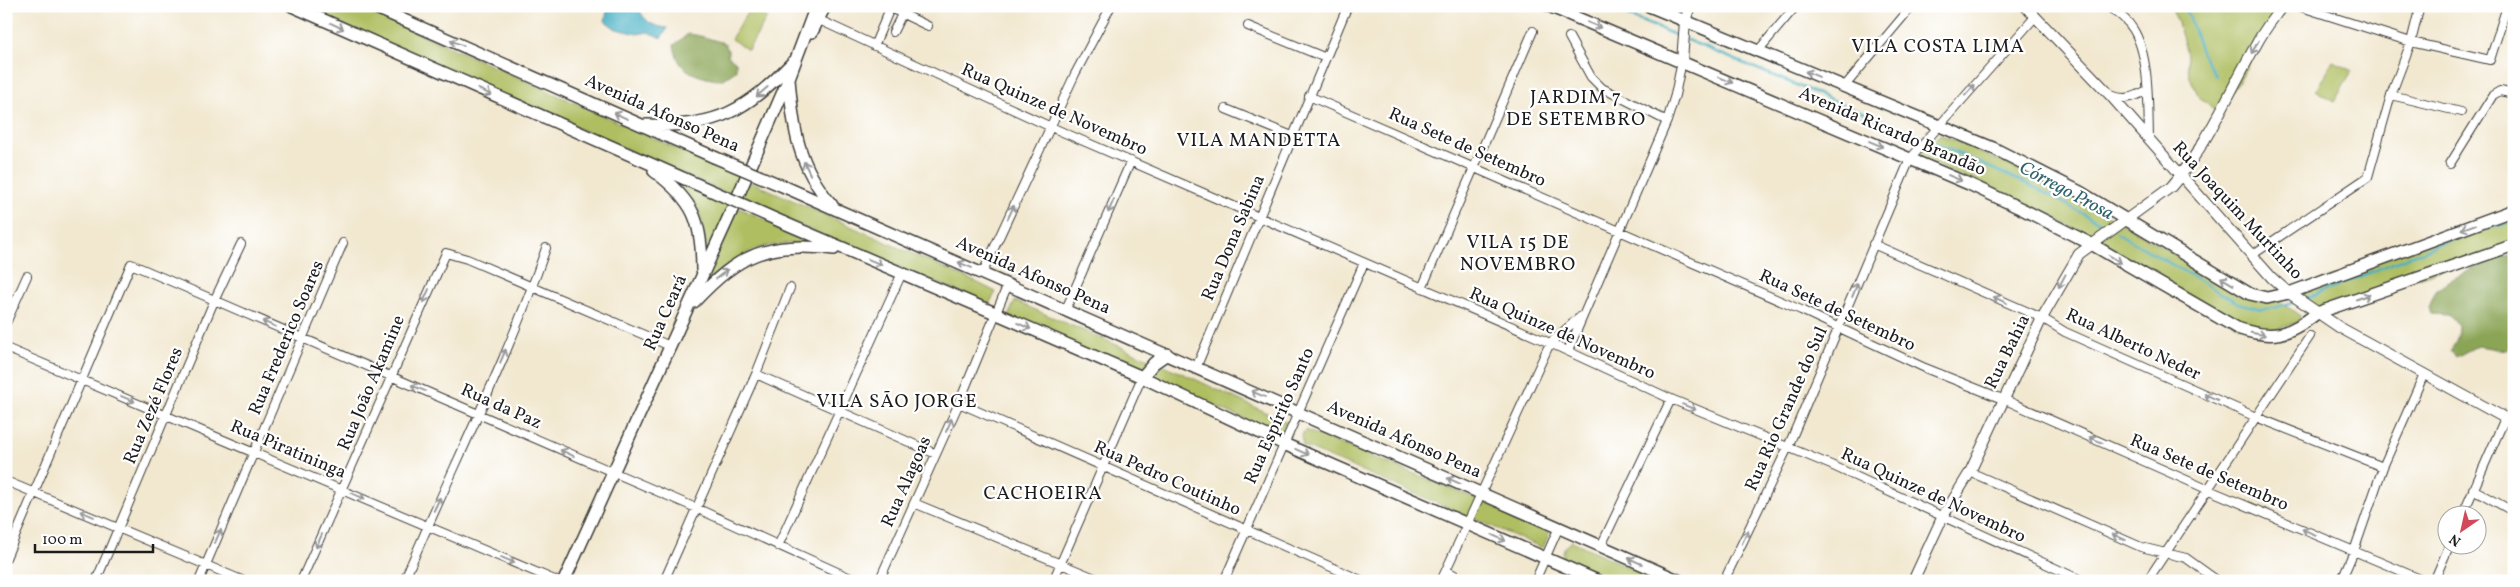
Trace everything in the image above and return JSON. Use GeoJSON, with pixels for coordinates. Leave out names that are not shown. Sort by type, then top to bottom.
{"type":"FeatureCollection","features":[{"type":"Feature","properties":{"kind":"main road"},"geometry":{"type":"LineString","coordinates":[[292,6],[845,250],[1142,377],[1284,444],[1598,581]]}},
{"type":"Feature","properties":{"kind":"main road","name":"Avenida Afonso Pena"},"geometry":{"type":"LineString","coordinates":[[372,6],[565,90],[640,125],[983,272],[1680,581]]}},
{"type":"Feature","properties":{"kind":"main road","name":"Rua Ceará"},"geometry":{"type":"LineString","coordinates":[[564,581],[688,309],[815,14],[825,6]]}},
{"type":"Feature","properties":{"kind":"main road","name":"Avenida Ricardo Brandão"},"geometry":{"type":"LineString","coordinates":[[1549,6],[1682,58],[1912,157],[2095,243],[2217,318],[2255,334],[2270,336],[2291,332],[2316,312],[2514,244]]}},
{"type":"Feature","properties":{"kind":"main road","name":"Avenida Ricardo Brandão"},"geometry":{"type":"LineString","coordinates":[[1648,6],[1685,26],[1757,52],[1844,87],[1935,130],[1992,148],[2044,172],[2124,222],[2250,294],[2267,298],[2292,295],[2514,210]]}},
{"type":"Feature","properties":{"kind":"main road"},"geometry":{"type":"LineString","coordinates":[[640,125],[692,123],[729,113],[761,94],[796,58]]}},
{"type":"Feature","properties":{"kind":"main road"},"geometry":{"type":"LineString","coordinates":[[789,78],[797,144],[816,185],[835,208]]}},
{"type":"Feature","properties":{"kind":"main road"},"geometry":{"type":"LineString","coordinates":[[632,156],[667,181],[684,197],[694,213],[701,241],[702,276]]}},
{"type":"Feature","properties":{"kind":"main road"},"geometry":{"type":"LineString","coordinates":[[688,309],[719,275],[741,261],[767,249],[797,246],[845,250]]}},
{"type":"Feature","properties":{"kind":"main road"},"geometry":{"type":"LineString","coordinates":[[1142,377],[1154,363],[1167,354]]}},
{"type":"Feature","properties":{"kind":"street"},"geometry":{"type":"LineString","coordinates":[[983,272],[1075,74],[1111,6]]}},
{"type":"Feature","properties":{"kind":"street"},"geometry":{"type":"LineString","coordinates":[[1568,352],[1667,121],[1676,95],[1685,26],[1690,6]]}},
{"type":"Feature","properties":{"kind":"street"},"geometry":{"type":"LineString","coordinates":[[1757,52],[1796,6]]}},
{"type":"Feature","properties":{"kind":"street"},"geometry":{"type":"LineString","coordinates":[[1844,87],[1912,6]]}},
{"type":"Feature","properties":{"kind":"street","name":"Rua Joaquim Murtinho"},"geometry":{"type":"LineString","coordinates":[[2025,6],[2110,95],[2149,138],[2180,177],[2272,278],[2316,312],[2509,421]]}},
{"type":"Feature","properties":{"kind":"street"},"geometry":{"type":"LineString","coordinates":[[2107,6],[2124,18],[2139,42],[2147,90],[2149,138]]}},
{"type":"Feature","properties":{"kind":"street","name":"Rua Bahia"},"geometry":{"type":"LineString","coordinates":[[1913,581],[1942,518],[1970,472],[2042,318],[2070,266],[2079,254],[2171,187],[2180,177],[2220,114],[2256,43],[2282,6]]}},
{"type":"Feature","properties":{"kind":"street"},"geometry":{"type":"LineString","coordinates":[[2298,6],[2411,42],[2490,60],[2507,6]]}},
{"type":"Feature","properties":{"kind":"street"},"geometry":{"type":"LineString","coordinates":[[2252,255],[2368,177],[2391,95],[2411,42],[2420,6]]}},
{"type":"Feature","properties":{"kind":"street"},"geometry":{"type":"LineString","coordinates":[[874,46],[889,7],[928,26]]}},
{"type":"Feature","properties":{"kind":"street","name":"Rua Dona Sabina"},"geometry":{"type":"LineString","coordinates":[[1196,368],[1346,10]]}},
{"type":"Feature","properties":{"kind":"street","name":"Rua Quinze de Novembro"},"geometry":{"type":"LineString","coordinates":[[815,14],[874,46],[1050,127],[1550,343],[1671,399],[1788,447],[2082,581]]}},
{"type":"Feature","properties":{"kind":"street"},"geometry":{"type":"LineString","coordinates":[[893,32],[902,14]]}},
{"type":"Feature","properties":{"kind":"street","name":"Rua Rio Grande do Sul"},"geometry":{"type":"LineString","coordinates":[[1724,581],[1788,447],[1873,244],[1912,157],[2035,17]]}},
{"type":"Feature","properties":{"kind":"street"},"geometry":{"type":"LineString","coordinates":[[1248,26],[1326,58]]}},
{"type":"Feature","properties":{"kind":"street"},"geometry":{"type":"LineString","coordinates":[[1422,288],[1476,167],[1533,31]]}},
{"type":"Feature","properties":{"kind":"street"},"geometry":{"type":"LineString","coordinates":[[1569,37],[1591,77],[1602,88],[1667,121]]}},
{"type":"Feature","properties":{"kind":"street"},"geometry":{"type":"LineString","coordinates":[[2110,95],[2118,98],[2129,98],[2147,90]]}},
{"type":"Feature","properties":{"kind":"street"},"geometry":{"type":"LineString","coordinates":[[2450,164],[2493,95],[2500,91],[2514,94]]}},
{"type":"Feature","properties":{"kind":"street"},"geometry":{"type":"LineString","coordinates":[[2391,95],[2461,112]]}},
{"type":"Feature","properties":{"kind":"street","name":"Rua Sete de Setembro"},"geometry":{"type":"LineString","coordinates":[[1310,96],[1476,167],[1619,232],[1801,310],[1839,329],[2209,490],[2425,581]]}},
{"type":"Feature","properties":{"kind":"street"},"geometry":{"type":"LineString","coordinates":[[1226,109],[1292,136]]}},
{"type":"Feature","properties":{"kind":"street"},"geometry":{"type":"LineString","coordinates":[[1066,309],[1131,161]]}},
{"type":"Feature","properties":{"kind":"street","name":"Rua Frederico Soares"},"geometry":{"type":"LineString","coordinates":[[199,581],[343,243]]}},
{"type":"Feature","properties":{"kind":"street","name":"Rua Zezé Flores"},"geometry":{"type":"LineString","coordinates":[[96,581],[214,301],[241,244]]}},
{"type":"Feature","properties":{"kind":"street","name":"Rua Alberto Neder"},"geometry":{"type":"LineString","coordinates":[[1873,244],[2042,318],[2065,332],[2256,417],[2383,467]]}},
{"type":"Feature","properties":{"kind":"street"},"geometry":{"type":"LineString","coordinates":[[404,581],[533,288],[546,248]]}},
{"type":"Feature","properties":{"kind":"street","name":"Rua João Akamine"},"geometry":{"type":"LineString","coordinates":[[301,581],[447,252],[533,288]]}},
{"type":"Feature","properties":{"kind":"street","name":"Rua Espírito Santo"},"geometry":{"type":"LineString","coordinates":[[1224,581],[1364,263]]}},
{"type":"Feature","properties":{"kind":"street","name":"Rua da Paz"},"geometry":{"type":"LineString","coordinates":[[82,381],[131,264],[696,508],[858,581]]}},
{"type":"Feature","properties":{"kind":"street"},"geometry":{"type":"LineString","coordinates":[[778,546],[902,273]]}},
{"type":"Feature","properties":{"kind":"street"},"geometry":{"type":"LineString","coordinates":[[6,323],[27,276]]}},
{"type":"Feature","properties":{"kind":"street","name":"Rua Alagoas"},"geometry":{"type":"LineString","coordinates":[[879,581],[959,403],[1008,284]]}},
{"type":"Feature","properties":{"kind":"street"},"geometry":{"type":"LineString","coordinates":[[533,288],[670,346]]}},
{"type":"Feature","properties":{"kind":"street"},"geometry":{"type":"LineString","coordinates":[[664,581],[756,374],[790,288]]}},
{"type":"Feature","properties":{"kind":"street"},"geometry":{"type":"LineString","coordinates":[[1441,581],[1550,343],[1582,316]]}},
{"type":"Feature","properties":{"kind":"street"},"geometry":{"type":"LineString","coordinates":[[2147,581],[2310,336]]}},
{"type":"Feature","properties":{"kind":"street","name":"Rua Piratininga"},"geometry":{"type":"LineString","coordinates":[[6,348],[557,581]]}},
{"type":"Feature","properties":{"kind":"street"},"geometry":{"type":"LineString","coordinates":[[756,374],[839,409],[936,454]]}},
{"type":"Feature","properties":{"kind":"street"},"geometry":{"type":"LineString","coordinates":[[2341,581],[2354,551],[2383,467],[2424,374]]}},
{"type":"Feature","properties":{"kind":"street"},"geometry":{"type":"LineString","coordinates":[[1053,581],[1104,468],[1142,377]]}},
{"type":"Feature","properties":{"kind":"street"},"geometry":{"type":"LineString","coordinates":[[6,558],[82,381]]}},
{"type":"Feature","properties":{"kind":"street"},"geometry":{"type":"LineString","coordinates":[[1601,546],[1671,399]]}},
{"type":"Feature","properties":{"kind":"street","name":"Rua Pedro Coutinho"},"geometry":{"type":"LineString","coordinates":[[959,403],[1363,581]]}},
{"type":"Feature","properties":{"kind":"street"},"geometry":{"type":"LineString","coordinates":[[2468,504],[2509,421]]}},
{"type":"Feature","properties":{"kind":"street"},"geometry":{"type":"LineString","coordinates":[[1970,472],[2140,547],[2166,551],[2186,558],[2218,581]]}},
{"type":"Feature","properties":{"kind":"street"},"geometry":{"type":"LineString","coordinates":[[6,481],[119,526],[244,581]]}},
{"type":"Feature","properties":{"kind":"street"},"geometry":{"type":"LineString","coordinates":[[2474,490],[2514,512]]}},
{"type":"Feature","properties":{"kind":"street"},"geometry":{"type":"LineString","coordinates":[[914,503],[1102,581]]}},
{"type":"Feature","properties":{"kind":"street"},"geometry":{"type":"LineString","coordinates":[[1535,581],[1559,527]]}},
{"type":"Feature","properties":{"kind":"street"},"geometry":{"type":"LineString","coordinates":[[2434,581],[2446,554]]}},
{"type":"Feature","properties":{"kind":"street"},"geometry":{"type":"LineString","coordinates":[[1446,570],[1465,581]]}},
{"type":"Feature","properties":{"kind":"green space"},"geometry":{"type":"Polygon","coordinates":[[[300,6],[346,6],[387,19],[996,292],[989,304],[849,247],[300,6]]]}},
{"type":"Feature","properties":{"kind":"green space"},"geometry":{"type":"Polygon","coordinates":[[[2170,6],[2282,6],[2220,113],[2199,97],[2189,75],[2186,50],[2177,20],[2170,6]]]}},
{"type":"Feature","properties":{"kind":"green space"},"geometry":{"type":"Polygon","coordinates":[[[750,8],[767,18],[748,50],[731,39],[750,8]]]}},
{"type":"Feature","properties":{"kind":"green space"},"geometry":{"type":"Polygon","coordinates":[[[688,34],[725,43],[728,56],[736,62],[736,71],[726,78],[717,80],[694,74],[684,68],[675,52],[674,45],[688,34]]]}},
{"type":"Feature","properties":{"kind":"green space"},"geometry":{"type":"Polygon","coordinates":[[[2333,61],[2352,71],[2334,101],[2316,90],[2333,61]]]}},
{"type":"Feature","properties":{"kind":"green space"},"geometry":{"type":"Polygon","coordinates":[[[1940,134],[2039,179],[2124,224],[2233,290],[2279,300],[2300,316],[2299,322],[2271,331],[2238,325],[2062,222],[1918,157],[1940,134]]]}},
{"type":"Feature","properties":{"kind":"green space"},"geometry":{"type":"Polygon","coordinates":[[[660,174],[824,245],[786,244],[754,250],[740,256],[727,266],[700,293],[706,257],[700,215],[689,195],[660,174]]]}},
{"type":"Feature","properties":{"kind":"green space"},"geometry":{"type":"Polygon","coordinates":[[[2514,210],[2514,245],[2317,313],[2289,293],[2514,210]]]}},
{"type":"Feature","properties":{"kind":"green space"},"geometry":{"type":"Polygon","coordinates":[[[2514,255],[2514,342],[2506,350],[2477,346],[2456,357],[2451,351],[2458,336],[2459,325],[2448,315],[2432,314],[2429,307],[2436,291],[2449,281],[2480,265],[2502,256],[2514,255]]]}},
{"type":"Feature","properties":{"kind":"green space"},"geometry":{"type":"Polygon","coordinates":[[[1015,301],[1186,375],[1286,422],[1283,429],[1277,433],[1008,317],[1015,301]]]}},
{"type":"Feature","properties":{"kind":"green space"},"geometry":{"type":"Polygon","coordinates":[[[1305,430],[1477,499],[1550,531],[1543,548],[1303,446],[1301,437],[1305,430]]]}},
{"type":"Feature","properties":{"kind":"green space"},"geometry":{"type":"Polygon","coordinates":[[[1572,541],[1658,581],[1612,581],[1563,559],[1564,549],[1572,541]]]}},
{"type":"Feature","properties":{"kind":"water"},"geometry":{"type":"Polygon","coordinates":[[[608,6],[637,6],[649,22],[668,28],[661,38],[648,32],[638,34],[616,29],[605,21],[608,6]]]}},
{"type":"Feature","properties":{"kind":"waterway","name":"Córrego Prosa"},"geometry":{"type":"LineString","coordinates":[[1605,6],[1680,37]]}},
{"type":"Feature","properties":{"kind":"waterway"},"geometry":{"type":"LineString","coordinates":[[2182,6],[2190,18],[2201,52],[2216,76]]}},
{"type":"Feature","properties":{"kind":"waterway","name":"Córrego Prosa"},"geometry":{"type":"LineString","coordinates":[[1687,40],[1925,138]]}},
{"type":"Feature","properties":{"kind":"waterway","name":"Córrego Prosa"},"geometry":{"type":"LineString","coordinates":[[1930,141],[2036,188],[2109,228]]}},
{"type":"Feature","properties":{"kind":"waterway","name":"Córrego Prosa"},"geometry":{"type":"LineString","coordinates":[[2304,299],[2450,240],[2514,221]]}},
{"type":"Feature","properties":{"kind":"waterway","name":"Córrego Prosa"},"geometry":{"type":"LineString","coordinates":[[2116,232],[2238,303],[2261,309],[2273,308],[2297,301]]}},
{"type":"Feature","properties":{"kind":"district","name":"VILA COSTA LIMA"},"geometry":{"type":"Point","coordinates":[1938,47]}},
{"type":"Feature","properties":{"kind":"district","name":"JARDIM 7 DE SETEMBRO"},"geometry":{"type":"Point","coordinates":[1576,109]}},
{"type":"Feature","properties":{"kind":"district","name":"VILA MANDETTA"},"geometry":{"type":"Point","coordinates":[1259,141]}},
{"type":"Feature","properties":{"kind":"district","name":"VILA 15 DE NOVEMBRO"},"geometry":{"type":"Point","coordinates":[1518,254]}},
{"type":"Feature","properties":{"kind":"district","name":"VILA SÃO JORGE"},"geometry":{"type":"Point","coordinates":[897,402]}},
{"type":"Feature","properties":{"kind":"district","name":"CACHOEIRA"},"geometry":{"type":"Point","coordinates":[1043,494]}}]}
